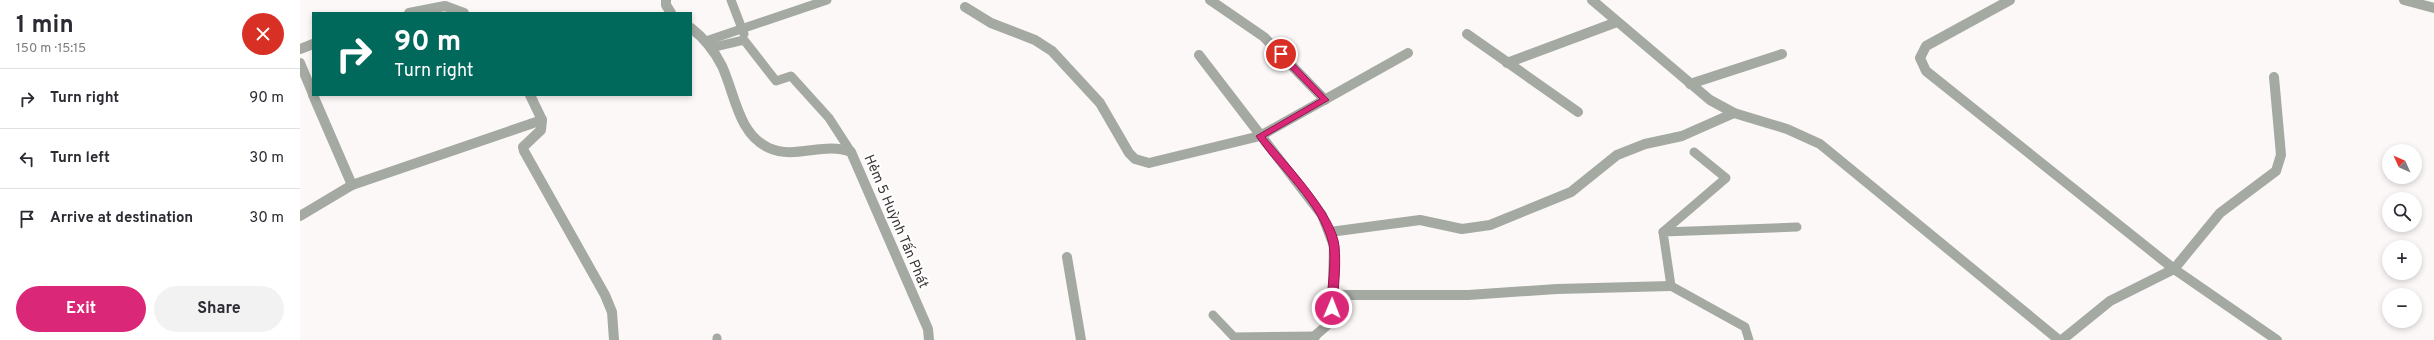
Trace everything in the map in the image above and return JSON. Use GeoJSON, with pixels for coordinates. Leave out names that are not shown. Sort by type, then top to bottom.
{"type":"FeatureCollection","features":[{"type":"Feature","properties":{"kind":"street"},"geometry":{"type":"LineString","coordinates":[[666,0],[666,5],[670,12]]}},
{"type":"Feature","properties":{"kind":"street"},"geometry":{"type":"LineString","coordinates":[[1210,0],[1264,37],[1325,100]]}},
{"type":"Feature","properties":{"kind":"street"},"geometry":{"type":"LineString","coordinates":[[1592,0],[1710,100],[1734,113],[1787,129],[1820,144],[2060,340],[2110,301],[2174,269],[2220,213],[2268,178],[2280,164],[2281,155],[2274,77]]}},
{"type":"Feature","properties":{"kind":"street"},"geometry":{"type":"LineString","coordinates":[[2010,0],[1932,40],[1921,50],[1919,58],[1922,67],[1931,77],[2174,269],[2277,340]]}},
{"type":"Feature","properties":{"kind":"street"},"geometry":{"type":"LineString","coordinates":[[2404,0],[2434,8]]}},
{"type":"Feature","properties":{"kind":"street"},"geometry":{"type":"LineString","coordinates":[[413,12],[446,4],[454,6],[463,12]]}},
{"type":"Feature","properties":{"kind":"street"},"geometry":{"type":"LineString","coordinates":[[965,7],[991,23],[1035,40],[1052,51],[1100,103],[1129,153],[1142,162],[1148,163],[1260,136],[1408,53]]}},
{"type":"Feature","properties":{"kind":"street"},"geometry":{"type":"LineString","coordinates":[[1507,63],[1617,22]]}},
{"type":"Feature","properties":{"kind":"street","name":"Hẻm 5 Huỳnh Tấn Phát"},"geometry":{"type":"LineString","coordinates":[[692,29],[708,44],[724,70],[746,129],[757,141],[768,148],[792,153],[836,147],[851,152],[928,329],[929,340]]}},
{"type":"Feature","properties":{"kind":"street"},"geometry":{"type":"LineString","coordinates":[[1468,34],[1578,112]]}},
{"type":"Feature","properties":{"kind":"street"},"geometry":{"type":"LineString","coordinates":[[300,49],[312,44]]}},
{"type":"Feature","properties":{"kind":"street"},"geometry":{"type":"LineString","coordinates":[[1690,84],[1782,54]]}},
{"type":"Feature","properties":{"kind":"street"},"geometry":{"type":"LineString","coordinates":[[1199,55],[1260,136],[1311,200],[1330,232],[1334,246],[1332,321],[1313,338]]}},
{"type":"Feature","properties":{"kind":"street"},"geometry":{"type":"LineString","coordinates":[[300,63],[312,93]]}},
{"type":"Feature","properties":{"kind":"street"},"geometry":{"type":"LineString","coordinates":[[313,96],[352,186]]}},
{"type":"Feature","properties":{"kind":"street"},"geometry":{"type":"LineString","coordinates":[[530,96],[542,120],[541,130],[523,147],[524,151],[605,295],[612,312],[614,340]]}},
{"type":"Feature","properties":{"kind":"street"},"geometry":{"type":"LineString","coordinates":[[1330,232],[1420,220],[1432,221],[1462,229],[1490,225],[1572,192],[1617,155],[1646,144],[1682,136],[1734,113]]}},
{"type":"Feature","properties":{"kind":"street"},"geometry":{"type":"LineString","coordinates":[[300,216],[352,186],[542,120]]}},
{"type":"Feature","properties":{"kind":"street"},"geometry":{"type":"LineString","coordinates":[[1067,257],[1081,340]]}},
{"type":"Feature","properties":{"kind":"street"},"geometry":{"type":"LineString","coordinates":[[1332,295],[1468,295],[1557,289],[1670,286]]}},
{"type":"Feature","properties":{"kind":"lane"},"geometry":{"type":"LineString","coordinates":[[731,0],[743,28],[746,43]]}},
{"type":"Feature","properties":{"kind":"lane"},"geometry":{"type":"LineString","coordinates":[[708,44],[743,28],[827,0]]}},
{"type":"Feature","properties":{"kind":"lane"},"geometry":{"type":"LineString","coordinates":[[708,44],[744,40],[776,81],[791,76],[829,118],[851,152]]}},
{"type":"Feature","properties":{"kind":"lane"},"geometry":{"type":"LineString","coordinates":[[1663,232],[1726,178],[1694,152]]}},
{"type":"Feature","properties":{"kind":"lane"},"geometry":{"type":"LineString","coordinates":[[1663,232],[1797,227]]}},
{"type":"Feature","properties":{"kind":"lane"},"geometry":{"type":"LineString","coordinates":[[1663,232],[1670,286],[1745,327],[1749,340]]}},
{"type":"Feature","properties":{"kind":"lane"},"geometry":{"type":"LineString","coordinates":[[1213,315],[1234,338],[1313,338]]}},
{"type":"Feature","properties":{"kind":"route"},"geometry":{"type":"LineString","coordinates":[[1281,54],[1325,100],[1260,136],[1322,215],[1330,232],[1334,246],[1332,308]]}}]}
